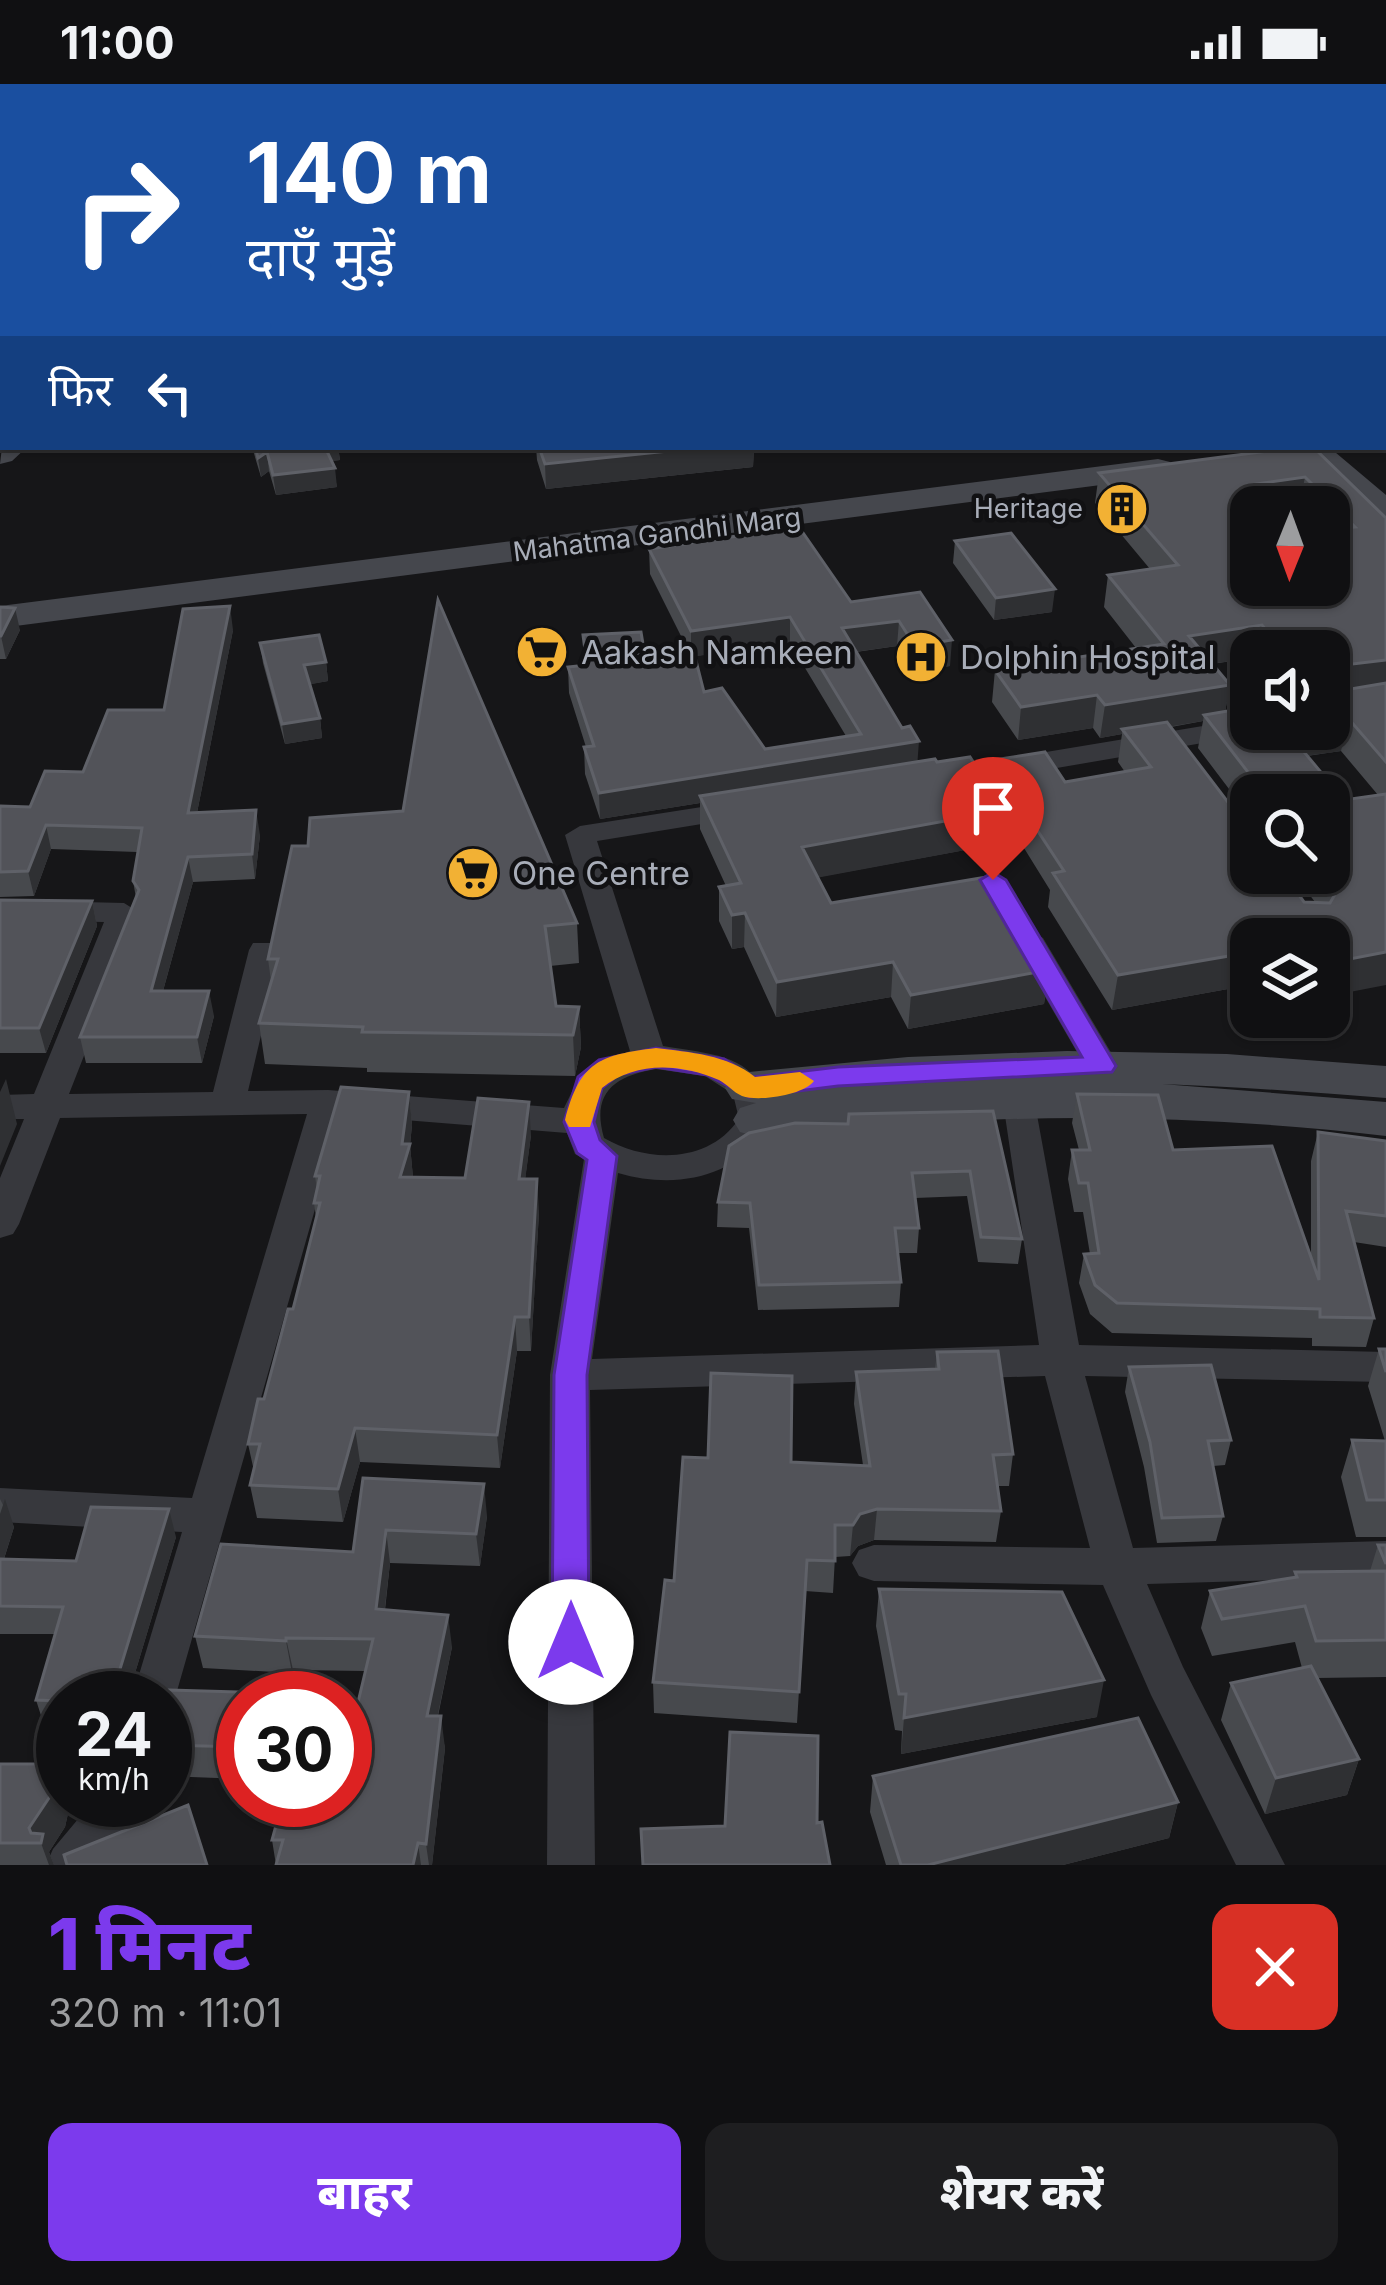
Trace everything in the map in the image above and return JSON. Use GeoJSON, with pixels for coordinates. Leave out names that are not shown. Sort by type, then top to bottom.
{"type":"FeatureCollection","features":[{"type":"Feature","properties":{"kind":"main road"},"geometry":{"type":"LineString","coordinates":[[1235,459],[1305,450]]}},
{"type":"Feature","properties":{"kind":"main road"},"geometry":{"type":"LineString","coordinates":[[1322,450],[1386,512]]}},
{"type":"Feature","properties":{"kind":"main road"},"geometry":{"type":"LineString","coordinates":[[1356,450],[1386,476]]}},
{"type":"Feature","properties":{"kind":"main road","name":"Mahatma Gandhi Marg"},"geometry":{"type":"LineString","coordinates":[[0,596],[1182,456]]}},
{"type":"Feature","properties":{"kind":"main road","name":"Mahatma Gandhi Marg"},"geometry":{"type":"LineString","coordinates":[[0,617],[1182,456]]}},
{"type":"Feature","properties":{"kind":"main road"},"geometry":{"type":"LineString","coordinates":[[753,1104],[838,1077],[1102,1066],[1270,1070],[1386,1082]]}},
{"type":"Feature","properties":{"kind":"main road"},"geometry":{"type":"LineString","coordinates":[[753,1104],[839,1110],[1021,1102],[1282,1105],[1386,1119]]}},
{"type":"Feature","properties":{"kind":"street"},"geometry":{"type":"LineString","coordinates":[[975,772],[1230,731]]}},
{"type":"Feature","properties":{"kind":"street"},"geometry":{"type":"LineString","coordinates":[[1172,741],[1195,772]]}},
{"type":"Feature","properties":{"kind":"street"},"geometry":{"type":"LineString","coordinates":[[649,1058],[580,835],[773,804]]}},
{"type":"Feature","properties":{"kind":"street"},"geometry":{"type":"LineString","coordinates":[[1005,901],[1102,1066]]}},
{"type":"Feature","properties":{"kind":"street"},"geometry":{"type":"LineString","coordinates":[[0,910],[124,913],[0,1224]]}},
{"type":"Feature","properties":{"kind":"street"},"geometry":{"type":"LineString","coordinates":[[227,1105],[265,950]]}},
{"type":"Feature","properties":{"kind":"street"},"geometry":{"type":"LineString","coordinates":[[0,1107],[328,1102],[591,1139],[663,1168],[723,1158],[749,1136],[753,1104],[714,1066],[649,1058],[609,1067],[588,1084],[591,1139],[570,1375],[571,1865]]}},
{"type":"Feature","properties":{"kind":"street"},"geometry":{"type":"LineString","coordinates":[[163,1671],[328,1102]]}},
{"type":"Feature","properties":{"kind":"street"},"geometry":{"type":"LineString","coordinates":[[1021,1102],[1059,1360],[1118,1567],[1180,1708],[1261,1865]]}},
{"type":"Feature","properties":{"kind":"street"},"geometry":{"type":"LineString","coordinates":[[570,1375],[1059,1360],[1385,1367]]}},
{"type":"Feature","properties":{"kind":"street"},"geometry":{"type":"LineString","coordinates":[[0,1504],[208,1516]]}},
{"type":"Feature","properties":{"kind":"street"},"geometry":{"type":"LineString","coordinates":[[874,1563],[1118,1567],[1386,1559]]}},
{"type":"Feature","properties":{"kind":"street"},"geometry":{"type":"LineString","coordinates":[[70,1865],[102,1827]]}},
{"type":"Feature","properties":{"kind":"building"},"geometry":{"type":"Polygon","coordinates":[[[256,450],[326,450],[335,468],[273,475],[267,452],[258,458],[256,450]]]}},
{"type":"Feature","properties":{"kind":"building"},"geometry":{"type":"Polygon","coordinates":[[[540,450],[678,450],[545,464],[540,450]]]}},
{"type":"Feature","properties":{"kind":"building"},"geometry":{"type":"Polygon","coordinates":[[[1275,450],[1316,450],[1386,518],[1386,660],[1350,664],[1350,630],[1266,630],[1262,625],[1189,636],[1230,685],[1105,705],[1097,695],[1021,707],[995,670],[1164,644],[1108,575],[1178,565],[1099,473],[1275,450]]]}},
{"type":"Feature","properties":{"kind":"building"},"geometry":{"type":"Polygon","coordinates":[[[799,527],[851,602],[920,592],[952,640],[915,646],[899,621],[842,628],[902,728],[910,726],[919,741],[599,793],[584,747],[594,746],[568,667],[587,665],[583,635],[641,632],[645,656],[693,649],[704,692],[722,688],[765,749],[861,734],[790,617],[691,631],[649,549],[799,527]]]}},
{"type":"Feature","properties":{"kind":"building"},"geometry":{"type":"Polygon","coordinates":[[[1011,533],[1055,589],[996,598],[955,541],[1011,533]]]}},
{"type":"Feature","properties":{"kind":"building"},"geometry":{"type":"Polygon","coordinates":[[[438,600],[577,923],[545,926],[556,1006],[579,1007],[573,1035],[362,1032],[363,1027],[259,1023],[278,959],[268,959],[292,846],[308,846],[310,818],[403,811],[438,600]]]}},
{"type":"Feature","properties":{"kind":"building"},"geometry":{"type":"Polygon","coordinates":[[[230,606],[188,813],[256,810],[252,854],[188,857],[151,991],[209,991],[197,1037],[80,1037],[139,890],[133,881],[142,828],[46,825],[28,871],[0,872],[0,806],[30,807],[45,771],[83,772],[108,710],[164,710],[183,609],[230,606]]]}},
{"type":"Feature","properties":{"kind":"building"},"geometry":{"type":"Polygon","coordinates":[[[0,607],[15,608],[1,636],[0,636],[0,607]]]}},
{"type":"Feature","properties":{"kind":"building"},"geometry":{"type":"Polygon","coordinates":[[[319,635],[326,662],[304,665],[320,718],[282,724],[260,643],[319,635]]]}},
{"type":"Feature","properties":{"kind":"building"},"geometry":{"type":"Polygon","coordinates":[[[1386,683],[1386,762],[1350,720],[1350,689],[1386,683]]]}},
{"type":"Feature","properties":{"kind":"building"},"geometry":{"type":"Polygon","coordinates":[[[1230,711],[1230,749],[1204,715],[1230,711]]]}},
{"type":"Feature","properties":{"kind":"building"},"geometry":{"type":"Polygon","coordinates":[[[1167,722],[1230,805],[1230,894],[1298,894],[1304,902],[1330,903],[1335,894],[1350,894],[1350,799],[1386,794],[1386,952],[1350,959],[1350,918],[1230,918],[1230,956],[1118,975],[1053,873],[1064,871],[1022,807],[802,847],[831,903],[993,876],[1049,970],[911,995],[893,962],[777,982],[745,913],[732,915],[719,887],[741,883],[700,796],[935,759],[970,757],[974,763],[1045,752],[1065,782],[1151,767],[1122,729],[1167,722]]]}},
{"type":"Feature","properties":{"kind":"building"},"geometry":{"type":"Polygon","coordinates":[[[1231,750],[1302,750],[1322,774],[1249,774],[1231,750]]]}},
{"type":"Feature","properties":{"kind":"building"},"geometry":{"type":"Polygon","coordinates":[[[0,900],[92,901],[39,1028],[0,1028],[0,900]]]}},
{"type":"Feature","properties":{"kind":"building"},"geometry":{"type":"Polygon","coordinates":[[[341,1087],[409,1092],[402,1144],[410,1144],[400,1177],[465,1178],[478,1098],[529,1102],[519,1179],[537,1179],[529,1317],[515,1317],[497,1435],[355,1428],[338,1489],[250,1485],[260,1444],[248,1444],[258,1399],[264,1399],[288,1309],[293,1309],[320,1203],[314,1203],[320,1176],[315,1176],[341,1087]]]}},
{"type":"Feature","properties":{"kind":"building"},"geometry":{"type":"Polygon","coordinates":[[[1077,1094],[1158,1095],[1173,1150],[1272,1146],[1319,1280],[1318,1132],[1386,1141],[1386,1216],[1346,1211],[1374,1318],[1320,1317],[1320,1309],[1117,1303],[1095,1285],[1084,1254],[1099,1253],[1088,1183],[1079,1183],[1072,1150],[1090,1150],[1077,1094]]]}},
{"type":"Feature","properties":{"kind":"building"},"geometry":{"type":"Polygon","coordinates":[[[993,1111],[1022,1239],[981,1237],[970,1171],[912,1173],[919,1228],[895,1228],[901,1282],[759,1285],[750,1203],[718,1202],[729,1146],[749,1133],[795,1123],[848,1124],[849,1114],[993,1111]]]}},
{"type":"Feature","properties":{"kind":"building"},"geometry":{"type":"Polygon","coordinates":[[[998,1351],[1013,1454],[993,1455],[1001,1511],[877,1509],[860,1514],[853,1525],[835,1525],[835,1561],[807,1560],[799,1692],[653,1682],[665,1580],[674,1581],[683,1457],[708,1458],[711,1373],[792,1376],[791,1462],[870,1466],[856,1372],[939,1369],[937,1352],[998,1351]]]}},
{"type":"Feature","properties":{"kind":"building"},"geometry":{"type":"Polygon","coordinates":[[[1211,1365],[1231,1440],[1208,1441],[1223,1516],[1162,1518],[1150,1442],[1129,1367],[1211,1365]]]}},
{"type":"Feature","properties":{"kind":"building"},"geometry":{"type":"Polygon","coordinates":[[[1352,1440],[1386,1441],[1386,1500],[1367,1500],[1352,1440]]]}},
{"type":"Feature","properties":{"kind":"building"},"geometry":{"type":"Polygon","coordinates":[[[363,1478],[484,1484],[476,1534],[386,1530],[376,1609],[448,1615],[427,1716],[441,1716],[426,1844],[418,1843],[413,1865],[276,1865],[283,1840],[272,1840],[276,1827],[372,1827],[372,1671],[365,1671],[373,1639],[195,1636],[221,1544],[353,1552],[363,1478]]]}},
{"type":"Feature","properties":{"kind":"building"},"geometry":{"type":"Polygon","coordinates":[[[91,1507],[169,1509],[120,1669],[123,1671],[44,1671],[63,1607],[0,1606],[0,1559],[76,1561],[91,1507]]]}},
{"type":"Feature","properties":{"kind":"building"},"geometry":{"type":"Polygon","coordinates":[[[1386,1571],[1386,1640],[1316,1641],[1305,1606],[1222,1619],[1210,1591],[1297,1577],[1295,1572],[1386,1571]]]}},
{"type":"Feature","properties":{"kind":"building"},"geometry":{"type":"Polygon","coordinates":[[[879,1589],[1062,1592],[1104,1680],[904,1718],[906,1694],[899,1694],[879,1589]]]}},
{"type":"Feature","properties":{"kind":"building"},"geometry":{"type":"Polygon","coordinates":[[[1311,1666],[1359,1759],[1276,1778],[1231,1683],[1311,1666]]]}},
{"type":"Feature","properties":{"kind":"building"},"geometry":{"type":"Polygon","coordinates":[[[192,1691],[216,1691],[216,1746],[192,1746],[192,1691]]]}},
{"type":"Feature","properties":{"kind":"building"},"geometry":{"type":"Polygon","coordinates":[[[1138,1718],[1178,1802],[928,1865],[901,1865],[873,1776],[1138,1718]]]}},
{"type":"Feature","properties":{"kind":"building"},"geometry":{"type":"Polygon","coordinates":[[[730,1732],[818,1736],[817,1823],[822,1822],[830,1865],[643,1865],[641,1829],[725,1826],[730,1732]]]}},
{"type":"Feature","properties":{"kind":"building"},"geometry":{"type":"Polygon","coordinates":[[[0,1764],[36,1764],[36,1818],[29,1828],[31,1833],[43,1834],[41,1843],[0,1843],[0,1764]]]}},
{"type":"Feature","properties":{"kind":"building"},"geometry":{"type":"Polygon","coordinates":[[[192,1818],[207,1865],[67,1865],[64,1855],[133,1827],[192,1827],[192,1818]]]}},
{"type":"Feature","properties":{"kind":"slow traffic"},"geometry":{"type":"LineString","coordinates":[[579,1120],[588,1084],[609,1067],[628,1061],[656,1057],[714,1066],[749,1088],[800,1081]]}},
{"type":"Feature","properties":{"kind":"place","name":"Heritage"},"geometry":{"type":"Point","coordinates":[1122,509]}},
{"type":"Feature","properties":{"kind":"place","name":"Aakash Namkeen"},"geometry":{"type":"Point","coordinates":[542,652]}},
{"type":"Feature","properties":{"kind":"place","name":"Dolphin Hospital"},"geometry":{"type":"Point","coordinates":[921,657]}},
{"type":"Feature","properties":{"kind":"place","name":"One Centre"},"geometry":{"type":"Point","coordinates":[473,873]}},
{"type":"Feature","properties":{"kind":"route"},"geometry":{"type":"LineString","coordinates":[[571,1642],[570,1375],[602,1156],[588,1145],[579,1122],[588,1084],[609,1067],[656,1057],[714,1066],[749,1088],[838,1077],[1102,1066],[993,880]]}}]}
